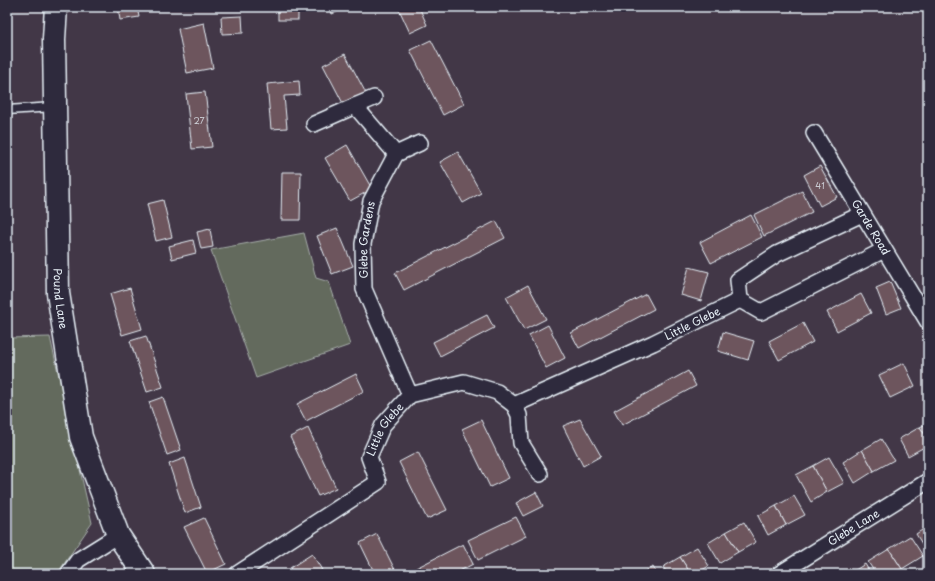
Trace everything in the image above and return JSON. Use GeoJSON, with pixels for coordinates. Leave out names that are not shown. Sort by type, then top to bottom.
{"type":"FeatureCollection","features":[{"type":"Feature","properties":{"kind":"street","name":"Pound Lane"},"geometry":{"type":"LineString","coordinates":[[56,7],[54,39],[58,293],[81,437],[118,535],[144,574]]}},
{"type":"Feature","properties":{"kind":"street"},"geometry":{"type":"LineString","coordinates":[[314,124],[374,98]]}},
{"type":"Feature","properties":{"kind":"street"},"geometry":{"type":"LineString","coordinates":[[355,106],[396,154],[420,143]]}},
{"type":"Feature","properties":{"kind":"street","name":"Garde Road"},"geometry":{"type":"LineString","coordinates":[[814,134],[928,322]]}},
{"type":"Feature","properties":{"kind":"street","name":"Glebe Gardens"},"geometry":{"type":"LineString","coordinates":[[396,154],[371,201],[363,244],[364,289],[410,395]]}},
{"type":"Feature","properties":{"kind":"street"},"geometry":{"type":"LineString","coordinates":[[862,214],[777,254],[738,280],[740,300],[761,312],[884,250]]}},
{"type":"Feature","properties":{"kind":"street","name":"Little Glebe"},"geometry":{"type":"LineString","coordinates":[[238,574],[378,482],[370,457],[383,425],[410,395],[464,382],[497,392],[514,405],[653,343],[740,300]]}},
{"type":"Feature","properties":{"kind":"street"},"geometry":{"type":"LineString","coordinates":[[514,405],[519,415],[521,443],[540,474]]}},
{"type":"Feature","properties":{"kind":"street","name":"Glebe Lane"},"geometry":{"type":"LineString","coordinates":[[779,574],[928,482]]}},
{"type":"Feature","properties":{"kind":"street"},"geometry":{"type":"LineString","coordinates":[[68,574],[78,560],[118,535]]}},
{"type":"Feature","properties":{"kind":"lane"},"geometry":{"type":"LineString","coordinates":[[7,110],[55,107]]}},
{"type":"Feature","properties":{"kind":"green space"},"geometry":{"type":"Polygon","coordinates":[[[304,233],[316,278],[329,282],[350,345],[256,378],[211,250],[304,233]]]}},
{"type":"Feature","properties":{"kind":"green space"},"geometry":{"type":"Polygon","coordinates":[[[50,337],[92,523],[57,574],[7,574],[7,338],[50,337]]]}},
{"type":"Feature","properties":{"kind":"building"},"geometry":{"type":"Polygon","coordinates":[[[118,7],[137,7],[139,17],[120,20],[118,7]]]}},
{"type":"Feature","properties":{"kind":"building"},"geometry":{"type":"Polygon","coordinates":[[[278,7],[298,7],[298,20],[278,20],[278,7]]]}},
{"type":"Feature","properties":{"kind":"building"},"geometry":{"type":"Polygon","coordinates":[[[329,7],[348,7],[332,14],[329,7]]]}},
{"type":"Feature","properties":{"kind":"building"},"geometry":{"type":"Polygon","coordinates":[[[398,7],[419,7],[427,25],[410,33],[398,7]]]}},
{"type":"Feature","properties":{"kind":"building"},"geometry":{"type":"Polygon","coordinates":[[[242,16],[243,33],[222,34],[221,17],[242,16]]]}},
{"type":"Feature","properties":{"kind":"building"},"geometry":{"type":"Polygon","coordinates":[[[204,23],[213,68],[187,73],[178,29],[204,23]]]}},
{"type":"Feature","properties":{"kind":"building"},"geometry":{"type":"Polygon","coordinates":[[[431,40],[464,104],[443,115],[410,50],[431,40]]]}},
{"type":"Feature","properties":{"kind":"building"},"geometry":{"type":"Polygon","coordinates":[[[345,54],[368,97],[346,109],[323,65],[345,54]]]}},
{"type":"Feature","properties":{"kind":"building"},"geometry":{"type":"Polygon","coordinates":[[[299,81],[300,95],[284,96],[287,128],[271,129],[267,84],[299,81]]]}},
{"type":"Feature","properties":{"kind":"building"},"geometry":{"type":"Polygon","coordinates":[[[205,92],[212,147],[192,149],[186,94],[205,92]]]}},
{"type":"Feature","properties":{"kind":"building"},"geometry":{"type":"Polygon","coordinates":[[[347,145],[372,189],[350,201],[325,158],[347,145]]]}},
{"type":"Feature","properties":{"kind":"building"},"geometry":{"type":"Polygon","coordinates":[[[458,152],[481,193],[463,203],[440,162],[458,152]]]}},
{"type":"Feature","properties":{"kind":"building"},"geometry":{"type":"Polygon","coordinates":[[[820,166],[837,197],[820,206],[804,175],[820,166]]]}},
{"type":"Feature","properties":{"kind":"building"},"geometry":{"type":"Polygon","coordinates":[[[282,172],[301,172],[300,220],[281,220],[282,172]]]}},
{"type":"Feature","properties":{"kind":"building"},"geometry":{"type":"Polygon","coordinates":[[[802,191],[812,212],[764,236],[754,215],[802,191]]]}},
{"type":"Feature","properties":{"kind":"building"},"geometry":{"type":"Polygon","coordinates":[[[163,200],[172,237],[156,241],[147,204],[163,200]]]}},
{"type":"Feature","properties":{"kind":"building"},"geometry":{"type":"Polygon","coordinates":[[[751,215],[762,237],[711,263],[700,242],[751,215]]]}},
{"type":"Feature","properties":{"kind":"building"},"geometry":{"type":"Polygon","coordinates":[[[496,221],[505,238],[404,290],[395,273],[496,221]]]}},
{"type":"Feature","properties":{"kind":"building"},"geometry":{"type":"Polygon","coordinates":[[[337,228],[353,266],[332,274],[317,236],[337,228]]]}},
{"type":"Feature","properties":{"kind":"building"},"geometry":{"type":"Polygon","coordinates":[[[210,229],[213,247],[201,249],[197,232],[210,229]]]}},
{"type":"Feature","properties":{"kind":"building"},"geometry":{"type":"Polygon","coordinates":[[[193,240],[196,253],[172,259],[169,246],[193,240]]]}},
{"type":"Feature","properties":{"kind":"building"},"geometry":{"type":"Polygon","coordinates":[[[689,267],[709,272],[701,301],[681,295],[689,267]]]}},
{"type":"Feature","properties":{"kind":"building"},"geometry":{"type":"Polygon","coordinates":[[[890,282],[901,308],[886,314],[876,288],[890,282]]]}},
{"type":"Feature","properties":{"kind":"building"},"geometry":{"type":"Polygon","coordinates":[[[528,285],[546,319],[524,330],[506,297],[528,285]]]}},
{"type":"Feature","properties":{"kind":"building"},"geometry":{"type":"Polygon","coordinates":[[[130,288],[142,329],[122,335],[110,294],[130,288]]]}},
{"type":"Feature","properties":{"kind":"building"},"geometry":{"type":"Polygon","coordinates":[[[646,294],[654,309],[579,348],[571,333],[646,294]]]}},
{"type":"Feature","properties":{"kind":"building"},"geometry":{"type":"Polygon","coordinates":[[[861,294],[871,313],[837,331],[827,312],[861,294]]]}},
{"type":"Feature","properties":{"kind":"building"},"geometry":{"type":"Polygon","coordinates":[[[487,315],[494,328],[440,356],[433,342],[487,315]]]}},
{"type":"Feature","properties":{"kind":"building"},"geometry":{"type":"Polygon","coordinates":[[[803,323],[813,342],[779,360],[769,341],[803,323]]]}},
{"type":"Feature","properties":{"kind":"building"},"geometry":{"type":"Polygon","coordinates":[[[548,325],[565,358],[546,368],[529,335],[548,325]]]}},
{"type":"Feature","properties":{"kind":"building"},"geometry":{"type":"Polygon","coordinates":[[[723,332],[754,341],[748,360],[718,351],[723,332]]]}},
{"type":"Feature","properties":{"kind":"building"},"geometry":{"type":"Polygon","coordinates":[[[146,336],[163,387],[147,392],[130,341],[146,336]]]}},
{"type":"Feature","properties":{"kind":"building"},"geometry":{"type":"Polygon","coordinates":[[[904,363],[915,386],[890,398],[879,375],[904,363]]]}},
{"type":"Feature","properties":{"kind":"building"},"geometry":{"type":"Polygon","coordinates":[[[688,371],[696,386],[622,425],[614,411],[688,371]]]}},
{"type":"Feature","properties":{"kind":"building"},"geometry":{"type":"Polygon","coordinates":[[[356,374],[364,391],[306,421],[297,404],[356,374]]]}},
{"type":"Feature","properties":{"kind":"building"},"geometry":{"type":"Polygon","coordinates":[[[163,397],[181,450],[167,455],[149,402],[163,397]]]}},
{"type":"Feature","properties":{"kind":"building"},"geometry":{"type":"Polygon","coordinates":[[[580,419],[601,456],[583,466],[563,426],[580,419]]]}},
{"type":"Feature","properties":{"kind":"building"},"geometry":{"type":"Polygon","coordinates":[[[481,420],[509,478],[490,487],[462,429],[481,420]]]}},
{"type":"Feature","properties":{"kind":"building"},"geometry":{"type":"Polygon","coordinates":[[[928,423],[928,440],[920,427],[928,423]]]}},
{"type":"Feature","properties":{"kind":"building"},"geometry":{"type":"Polygon","coordinates":[[[920,427],[928,440],[928,445],[908,456],[899,439],[920,427]]]}},
{"type":"Feature","properties":{"kind":"building"},"geometry":{"type":"Polygon","coordinates":[[[308,428],[336,488],[318,496],[290,437],[308,428]]]}},
{"type":"Feature","properties":{"kind":"building"},"geometry":{"type":"Polygon","coordinates":[[[881,439],[894,460],[874,471],[862,450],[881,439]]]}},
{"type":"Feature","properties":{"kind":"building"},"geometry":{"type":"Polygon","coordinates":[[[862,450],[874,471],[855,483],[843,462],[862,450]]]}},
{"type":"Feature","properties":{"kind":"building"},"geometry":{"type":"Polygon","coordinates":[[[418,452],[447,510],[427,519],[399,462],[418,452]]]}},
{"type":"Feature","properties":{"kind":"building"},"geometry":{"type":"Polygon","coordinates":[[[829,457],[844,483],[827,492],[813,466],[829,457]]]}},
{"type":"Feature","properties":{"kind":"building"},"geometry":{"type":"Polygon","coordinates":[[[185,458],[201,507],[185,513],[169,464],[185,458]]]}},
{"type":"Feature","properties":{"kind":"building"},"geometry":{"type":"Polygon","coordinates":[[[813,466],[827,492],[811,502],[796,475],[813,466]]]}},
{"type":"Feature","properties":{"kind":"building"},"geometry":{"type":"Polygon","coordinates":[[[536,492],[543,506],[523,516],[516,503],[536,492]]]}},
{"type":"Feature","properties":{"kind":"building"},"geometry":{"type":"Polygon","coordinates":[[[794,496],[805,515],[786,525],[776,506],[794,496]]]}},
{"type":"Feature","properties":{"kind":"building"},"geometry":{"type":"Polygon","coordinates":[[[776,506],[786,525],[768,535],[758,516],[776,506]]]}},
{"type":"Feature","properties":{"kind":"building"},"geometry":{"type":"Polygon","coordinates":[[[516,517],[526,536],[478,560],[468,540],[516,517]]]}},
{"type":"Feature","properties":{"kind":"building"},"geometry":{"type":"Polygon","coordinates":[[[204,518],[226,564],[207,573],[184,527],[204,518]]]}},
{"type":"Feature","properties":{"kind":"building"},"geometry":{"type":"Polygon","coordinates":[[[744,522],[756,542],[738,552],[726,532],[744,522]]]}},
{"type":"Feature","properties":{"kind":"building"},"geometry":{"type":"Polygon","coordinates":[[[928,526],[928,551],[927,552],[916,534],[928,526]]]}},
{"type":"Feature","properties":{"kind":"building"},"geometry":{"type":"Polygon","coordinates":[[[726,532],[738,552],[720,563],[708,543],[726,532]]]}},
{"type":"Feature","properties":{"kind":"building"},"geometry":{"type":"Polygon","coordinates":[[[377,534],[397,574],[375,574],[360,543],[377,534]]]}},
{"type":"Feature","properties":{"kind":"building"},"geometry":{"type":"Polygon","coordinates":[[[910,536],[923,556],[902,569],[889,549],[910,536]]]}},
{"type":"Feature","properties":{"kind":"building"},"geometry":{"type":"Polygon","coordinates":[[[463,544],[473,564],[454,574],[419,574],[416,568],[463,544]]]}},
{"type":"Feature","properties":{"kind":"building"},"geometry":{"type":"Polygon","coordinates":[[[697,547],[709,566],[695,574],[691,574],[680,557],[697,547]]]}},
{"type":"Feature","properties":{"kind":"building"},"geometry":{"type":"Polygon","coordinates":[[[889,549],[902,569],[893,574],[876,574],[868,562],[889,549]]]}},
{"type":"Feature","properties":{"kind":"building"},"geometry":{"type":"Polygon","coordinates":[[[312,554],[322,570],[315,574],[294,574],[290,568],[312,554]]]}},
{"type":"Feature","properties":{"kind":"building"},"geometry":{"type":"Polygon","coordinates":[[[680,557],[691,574],[668,574],[663,567],[680,557]]]}},
{"type":"Feature","properties":{"kind":"building"},"geometry":{"type":"Polygon","coordinates":[[[865,564],[871,574],[849,574],[865,564]]]}},
{"type":"Feature","properties":{"kind":"building"},"geometry":{"type":"Polygon","coordinates":[[[653,567],[657,574],[640,574],[653,567]]]}}]}
